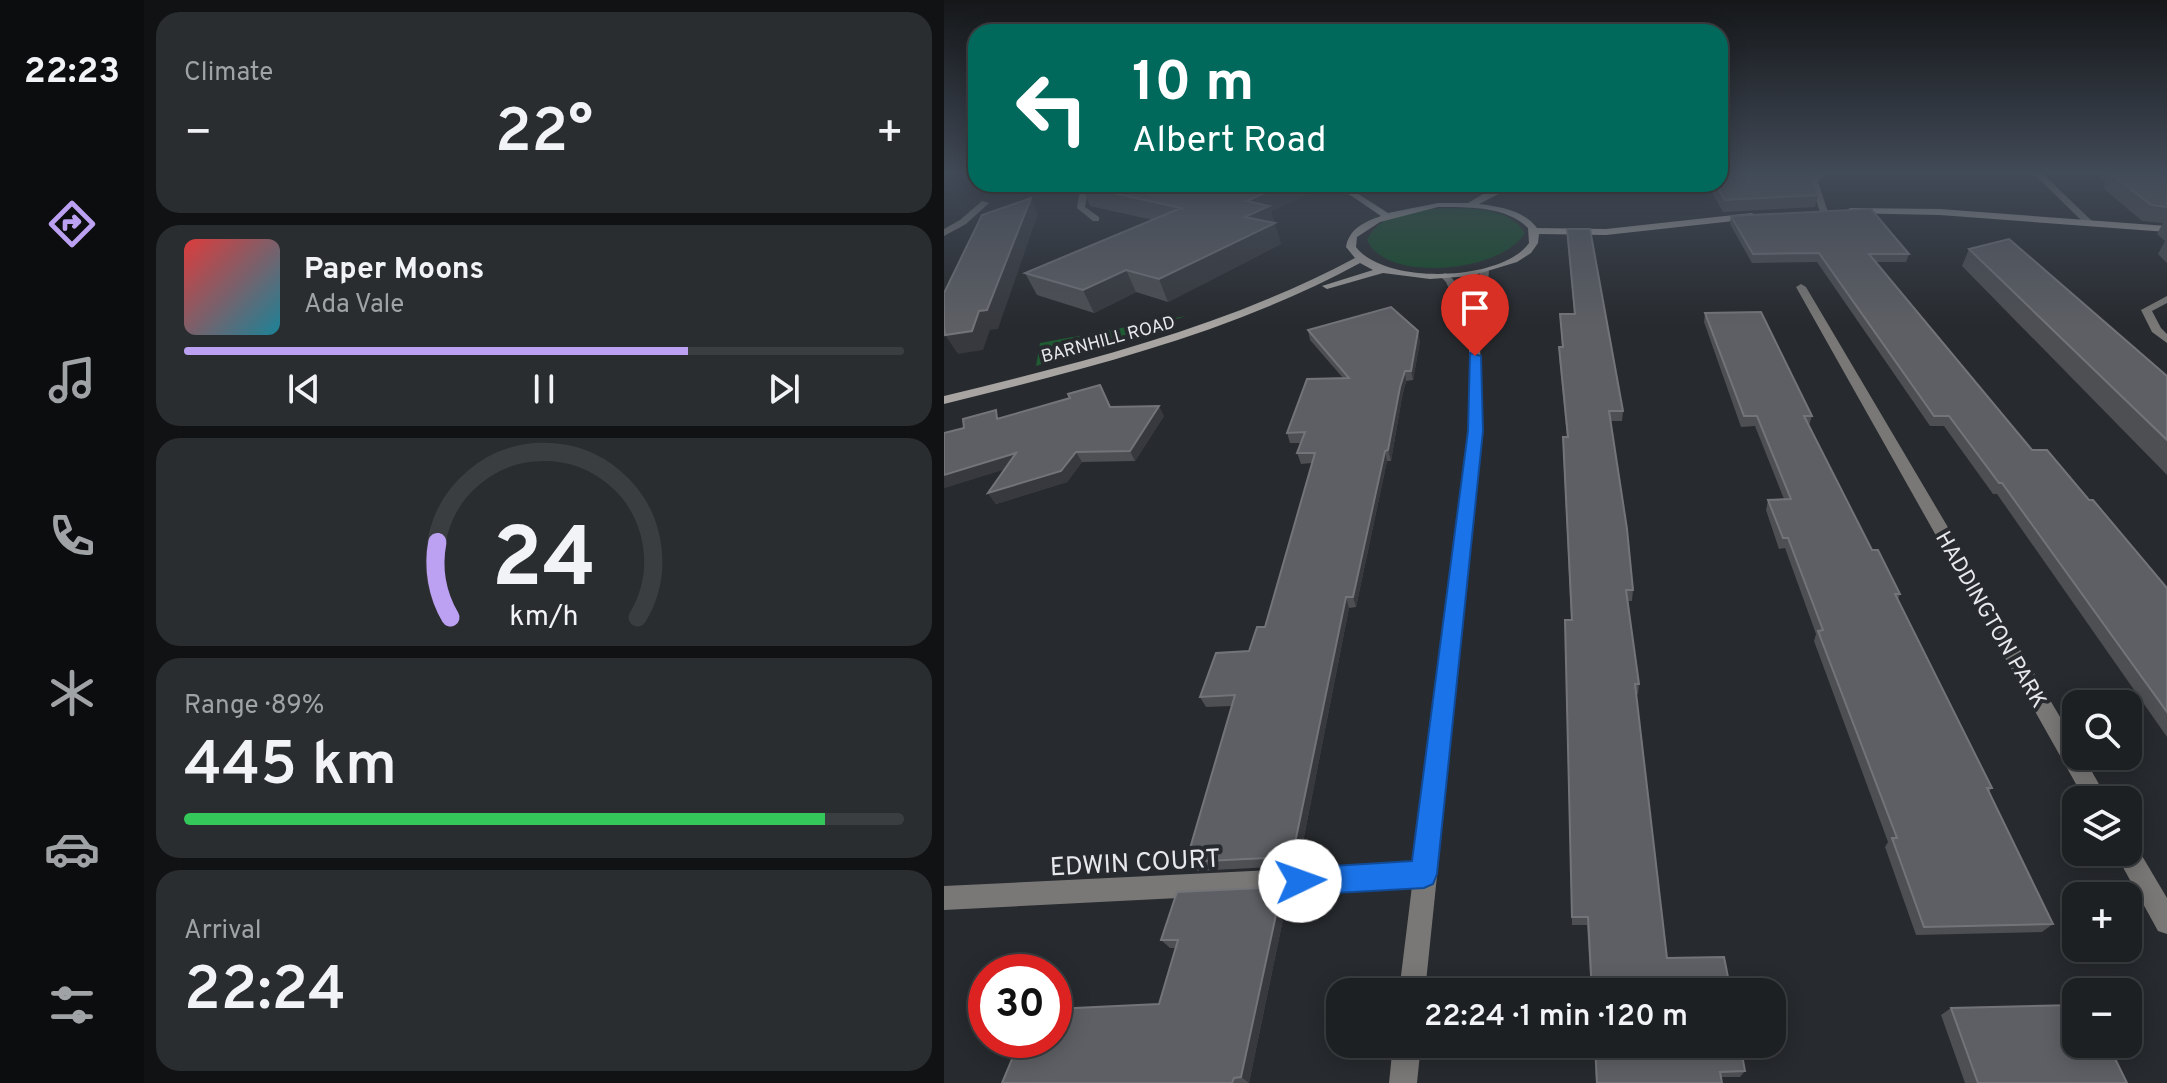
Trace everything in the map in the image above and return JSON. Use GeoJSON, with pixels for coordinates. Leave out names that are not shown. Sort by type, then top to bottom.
{"type":"FeatureCollection","features":[{"type":"Feature","properties":{"kind":"main road"},"geometry":{"type":"LineString","coordinates":[[1370,225],[1356,233],[1352,242],[1361,259],[1383,270],[1445,276],[1484,271],[1515,260],[1534,243],[1606,232]]}},
{"type":"Feature","properties":{"kind":"main road"},"geometry":{"type":"LineString","coordinates":[[1528,225],[1534,231],[1534,243]]}},
{"type":"Feature","properties":{"kind":"main road"},"geometry":{"type":"LineString","coordinates":[[1534,231],[1606,232],[1676,225]]}},
{"type":"Feature","properties":{"kind":"main road"},"geometry":{"type":"LineString","coordinates":[[2109,225],[2167,229]]}},
{"type":"Feature","properties":{"kind":"main road","name":"BARNHILL ROAD"},"geometry":{"type":"LineString","coordinates":[[944,400],[1223,325],[1361,259]]}},
{"type":"Feature","properties":{"kind":"main road","name":"BARNHILL ROAD"},"geometry":{"type":"LineString","coordinates":[[1278,301],[1383,270]]}},
{"type":"Feature","properties":{"kind":"street"},"geometry":{"type":"LineString","coordinates":[[1413,978],[1476,431],[1474,316],[1481,301],[1484,271]]}},
{"type":"Feature","properties":{"kind":"street"},"geometry":{"type":"LineString","coordinates":[[1445,276],[1451,281],[1459,301],[1474,316]]}},
{"type":"Feature","properties":{"kind":"street","name":"HADDINGTON PARK"},"geometry":{"type":"LineString","coordinates":[[1801,287],[2089,786]]}},
{"type":"Feature","properties":{"kind":"street"},"geometry":{"type":"LineString","coordinates":[[2167,299],[2146,310],[2156,330],[2167,340]]}},
{"type":"Feature","properties":{"kind":"street"},"geometry":{"type":"LineString","coordinates":[[2135,866],[2167,922]]}},
{"type":"Feature","properties":{"kind":"street","name":"EDWIN COURT"},"geometry":{"type":"LineString","coordinates":[[944,898],[1424,874]]}},
{"type":"Feature","properties":{"kind":"street"},"geometry":{"type":"LineString","coordinates":[[1403,1083],[1406,1058]]}},
{"type":"Feature","properties":{"kind":"green space"},"geometry":{"type":"Polygon","coordinates":[[[1380,225],[1517,225],[1525,233],[1512,246],[1493,257],[1445,268],[1397,263],[1379,254],[1367,240],[1380,225]]]}},
{"type":"Feature","properties":{"kind":"green space"},"geometry":{"type":"Polygon","coordinates":[[[1186,316],[1036,366],[1040,343],[1186,316]]]}},
{"type":"Feature","properties":{"kind":"building"},"geometry":{"type":"Polygon","coordinates":[[[977,225],[1021,225],[987,310],[979,311],[972,331],[945,335],[944,293],[977,225]]]}},
{"type":"Feature","properties":{"kind":"building"},"geometry":{"type":"Polygon","coordinates":[[[1141,225],[1272,225],[1159,279],[1126,270],[1083,290],[1025,273],[1141,225]]]}},
{"type":"Feature","properties":{"kind":"building"},"geometry":{"type":"Polygon","coordinates":[[[1736,225],[1884,225],[1909,254],[1869,254],[2032,450],[2047,450],[2167,588],[2167,712],[2002,483],[1949,416],[1934,416],[1819,253],[1753,254],[1736,225]]]}},
{"type":"Feature","properties":{"kind":"building"},"geometry":{"type":"Polygon","coordinates":[[[1567,229],[1590,229],[1623,411],[1609,411],[1627,529],[1633,590],[1626,590],[1639,684],[1635,684],[1667,958],[1724,957],[1728,978],[1591,978],[1588,917],[1572,917],[1565,620],[1572,620],[1563,437],[1568,437],[1559,347],[1563,347],[1560,314],[1575,314],[1567,229]]]}},
{"type":"Feature","properties":{"kind":"building"},"geometry":{"type":"Polygon","coordinates":[[[2009,239],[2167,376],[2167,440],[1969,249],[2009,239]]]}},
{"type":"Feature","properties":{"kind":"building"},"geometry":{"type":"Polygon","coordinates":[[[1391,307],[1418,331],[1411,371],[1405,371],[1400,387],[1353,597],[1346,597],[1295,843],[1292,843],[1289,857],[1186,862],[1235,695],[1200,697],[1216,653],[1249,651],[1257,627],[1265,627],[1315,453],[1297,453],[1305,432],[1287,433],[1307,379],[1349,378],[1308,330],[1391,307]]]}},
{"type":"Feature","properties":{"kind":"building"},"geometry":{"type":"Polygon","coordinates":[[[1761,312],[1812,416],[1804,416],[1872,550],[1878,550],[1900,594],[1895,594],[1992,788],[1987,788],[2053,924],[1924,927],[1892,838],[1897,838],[1818,631],[1823,630],[1788,538],[1783,538],[1768,500],[1791,499],[1757,416],[1744,416],[1705,313],[1761,312]]]}},
{"type":"Feature","properties":{"kind":"building"},"geometry":{"type":"Polygon","coordinates":[[[1100,385],[1110,407],[1159,406],[1130,451],[1076,452],[1061,471],[988,493],[1016,453],[944,475],[944,433],[964,428],[963,419],[996,410],[997,419],[1070,398],[1068,394],[1100,385]]]}},
{"type":"Feature","properties":{"kind":"building"},"geometry":{"type":"Polygon","coordinates":[[[1282,887],[1241,1077],[1234,1078],[1232,1083],[1002,1083],[1012,1058],[1072,1058],[1072,1008],[1159,1004],[1178,940],[1161,940],[1177,892],[1282,887]]]}},
{"type":"Feature","properties":{"kind":"building"},"geometry":{"type":"Polygon","coordinates":[[[2062,1005],[2062,1058],[2115,1058],[2127,1083],[1978,1083],[1951,1008],[2062,1005]]]}},
{"type":"Feature","properties":{"kind":"building"},"geometry":{"type":"Polygon","coordinates":[[[1596,1058],[1743,1058],[1745,1071],[1720,1072],[1722,1083],[1597,1083],[1596,1058]]]}},
{"type":"Feature","properties":{"kind":"route"},"geometry":{"type":"LineString","coordinates":[[1300,881],[1424,874],[1476,431],[1475,356]]}}]}
